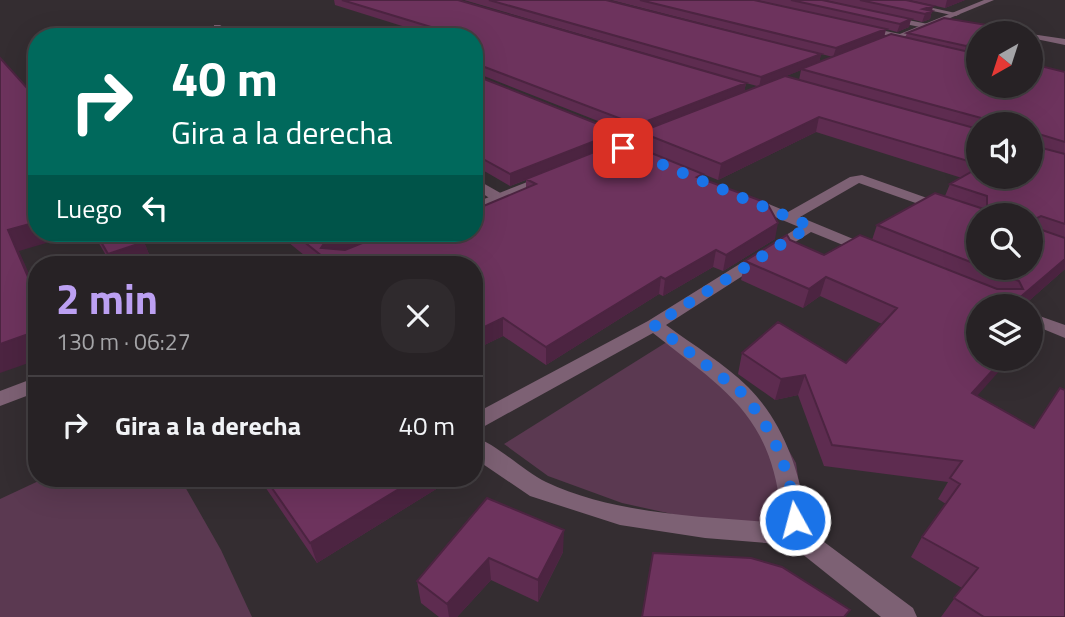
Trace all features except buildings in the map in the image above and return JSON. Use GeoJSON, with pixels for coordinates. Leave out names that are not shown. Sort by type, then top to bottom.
{"type":"FeatureCollection","features":[{"type":"Feature","properties":{"kind":"street"},"geometry":{"type":"LineString","coordinates":[[886,0],[956,14]]}},
{"type":"Feature","properties":{"kind":"street"},"geometry":{"type":"LineString","coordinates":[[862,51],[887,41],[900,40],[925,26],[990,0]]}},
{"type":"Feature","properties":{"kind":"street"},"geometry":{"type":"LineString","coordinates":[[884,17],[925,26]]}},
{"type":"Feature","properties":{"kind":"street"},"geometry":{"type":"LineString","coordinates":[[943,19],[966,23]]}},
{"type":"Feature","properties":{"kind":"street"},"geometry":{"type":"LineString","coordinates":[[849,25],[900,40]]}},
{"type":"Feature","properties":{"kind":"street"},"geometry":{"type":"LineString","coordinates":[[1043,38],[1065,43]]}},
{"type":"Feature","properties":{"kind":"street"},"geometry":{"type":"LineString","coordinates":[[585,122],[648,159]]}},
{"type":"Feature","properties":{"kind":"street"},"geometry":{"type":"LineString","coordinates":[[598,158],[673,128]]}},
{"type":"Feature","properties":{"kind":"street"},"geometry":{"type":"LineString","coordinates":[[483,204],[561,173]]}},
{"type":"Feature","properties":{"kind":"street"},"geometry":{"type":"LineString","coordinates":[[790,217],[855,180],[862,179],[966,217]]}},
{"type":"Feature","properties":{"kind":"street"},"geometry":{"type":"LineString","coordinates":[[483,188],[499,198]]}},
{"type":"Feature","properties":{"kind":"street"},"geometry":{"type":"LineString","coordinates":[[738,196],[887,258]]}},
{"type":"Feature","properties":{"kind":"street"},"geometry":{"type":"LineString","coordinates":[[483,419],[654,325],[810,226]]}},
{"type":"Feature","properties":{"kind":"street"},"geometry":{"type":"LineString","coordinates":[[1043,323],[1065,332]]}},
{"type":"Feature","properties":{"kind":"street"},"geometry":{"type":"LineString","coordinates":[[654,325],[740,391],[751,403],[789,475],[796,535]]}},
{"type":"Feature","properties":{"kind":"street"},"geometry":{"type":"LineString","coordinates":[[0,399],[28,388]]}},
{"type":"Feature","properties":{"kind":"street"},"geometry":{"type":"LineString","coordinates":[[483,452],[538,489],[620,516],[796,535],[903,617]]}},
{"type":"Feature","properties":{"kind":"shaded area"},"geometry":{"type":"Polygon","coordinates":[[[670,340],[770,418],[796,463],[808,544],[622,503],[548,476],[504,444],[670,340]]]}},
{"type":"Feature","properties":{"kind":"shaded area"},"geometry":{"type":"Polygon","coordinates":[[[28,486],[185,487],[221,550],[252,617],[0,617],[0,499],[28,486]]]}},
{"type":"Feature","properties":{"kind":"route"},"geometry":{"type":"LineString","coordinates":[[623,148],[810,226],[654,325],[740,391],[751,403],[789,475],[795,520]]}}]}
